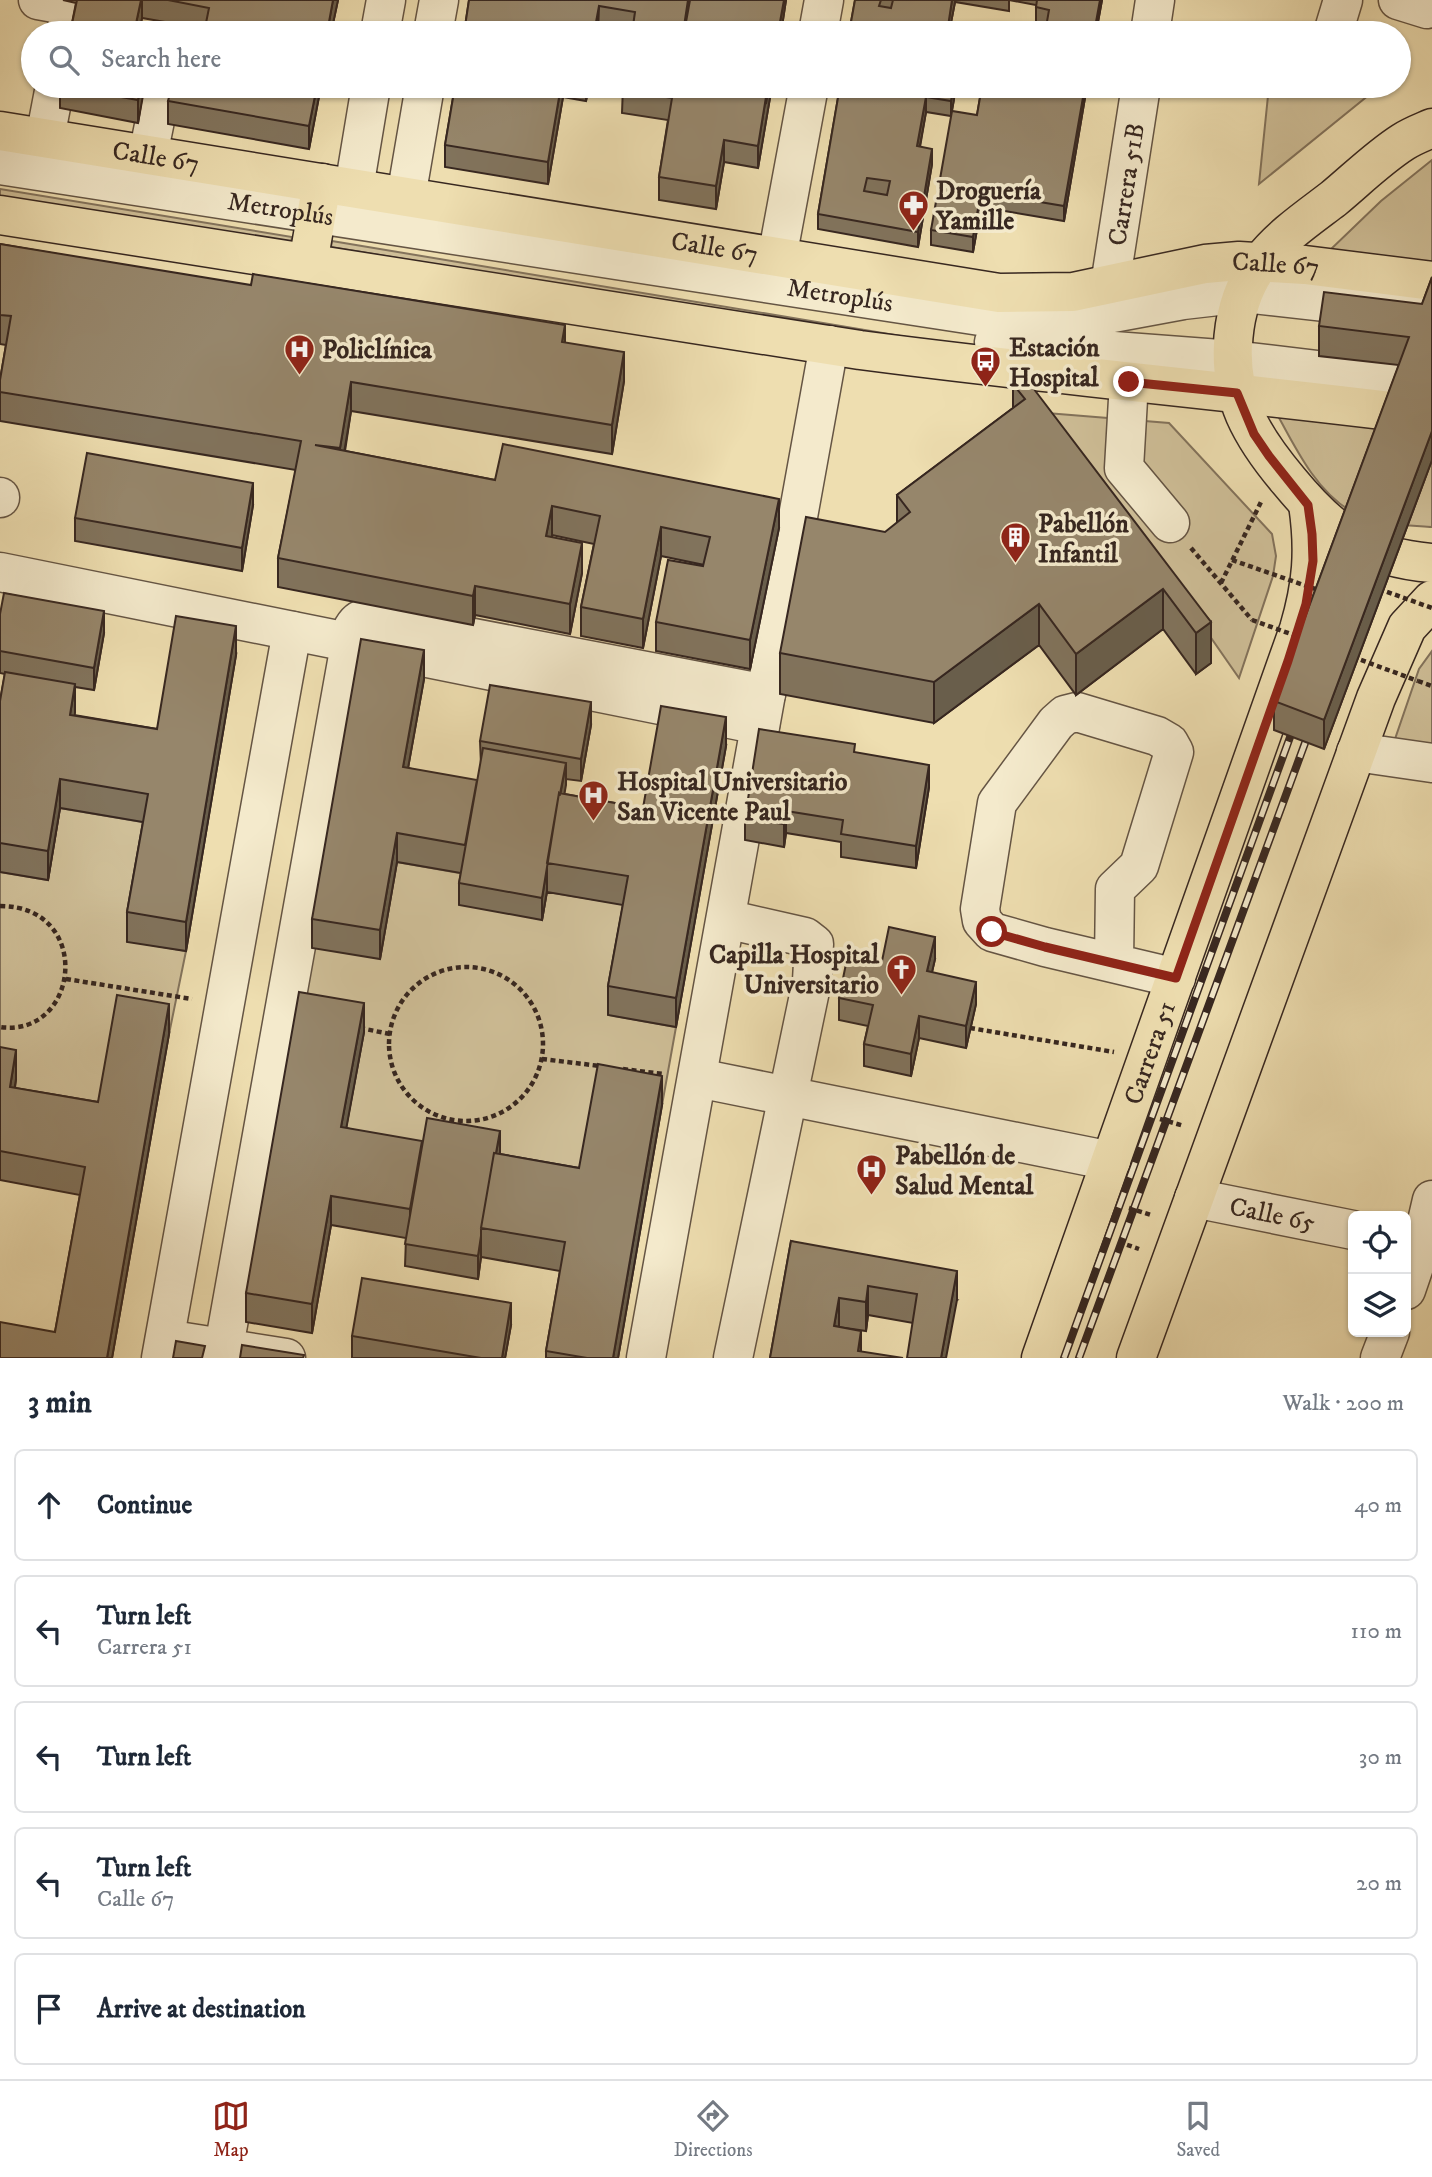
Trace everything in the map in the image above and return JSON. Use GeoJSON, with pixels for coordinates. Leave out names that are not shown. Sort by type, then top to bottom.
{"type":"FeatureCollection","features":[{"type":"Feature","properties":{"kind":"main road","name":"Calle 67"},"geometry":{"type":"LineString","coordinates":[[0,131],[148,155],[323,216],[421,281],[991,368],[1129,382],[1235,377],[1432,416]]}},
{"type":"Feature","properties":{"kind":"main road"},"geometry":{"type":"LineString","coordinates":[[1418,135],[1301,224],[1252,277],[1234,330],[1235,377],[1254,434],[1308,505],[1351,542],[1385,555],[1432,563]]}},
{"type":"Feature","properties":{"kind":"main road","name":"Calle 67"},"geometry":{"type":"LineString","coordinates":[[0,215],[323,216],[407,197],[999,293],[1073,292],[1205,264],[1252,277],[1432,281]]}},
{"type":"Feature","properties":{"kind":"main road","name":"Carrera 51"},"geometry":{"type":"LineString","coordinates":[[1041,1358],[1284,674],[1306,604],[1313,561],[1308,505]]}},
{"type":"Feature","properties":{"kind":"main road"},"geometry":{"type":"LineString","coordinates":[[1136,1358],[1356,752],[1398,644],[1407,627],[1432,600]]}},
{"type":"Feature","properties":{"kind":"street"},"geometry":{"type":"LineString","coordinates":[[38,0],[71,6],[68,21]]}},
{"type":"Feature","properties":{"kind":"street"},"geometry":{"type":"LineString","coordinates":[[382,21],[386,0]]}},
{"type":"Feature","properties":{"kind":"street"},"geometry":{"type":"LineString","coordinates":[[435,21],[439,0]]}},
{"type":"Feature","properties":{"kind":"street"},"geometry":{"type":"LineString","coordinates":[[820,21],[824,0]]}},
{"type":"Feature","properties":{"kind":"street"},"geometry":{"type":"LineString","coordinates":[[1152,21],[1155,0]]}},
{"type":"Feature","properties":{"kind":"street"},"geometry":{"type":"LineString","coordinates":[[1337,21],[1343,0]]}},
{"type":"Feature","properties":{"kind":"street"},"geometry":{"type":"LineString","coordinates":[[45,138],[53,98]]}},
{"type":"Feature","properties":{"kind":"street"},"geometry":{"type":"LineString","coordinates":[[148,155],[160,98]]}},
{"type":"Feature","properties":{"kind":"street"},"geometry":{"type":"LineString","coordinates":[[323,216],[367,98]]}},
{"type":"Feature","properties":{"kind":"street"},"geometry":{"type":"LineString","coordinates":[[407,197],[423,98]]}},
{"type":"Feature","properties":{"kind":"street"},"geometry":{"type":"LineString","coordinates":[[777,258],[806,98]]}},
{"type":"Feature","properties":{"kind":"street","name":"Carrera 51B"},"geometry":{"type":"LineString","coordinates":[[1110,285],[1140,98]]}},
{"type":"Feature","properties":{"kind":"street"},"geometry":{"type":"LineString","coordinates":[[1418,135],[1432,116]]}},
{"type":"Feature","properties":{"kind":"street","name":"Metroplús"},"geometry":{"type":"LineString","coordinates":[[0,165],[1003,319],[1056,320],[1091,317],[1183,300],[1252,277],[1432,314]]}},
{"type":"Feature","properties":{"kind":"street","name":"Metroplús"},"geometry":{"type":"LineString","coordinates":[[0,181],[323,216],[994,342],[1235,377],[1432,384]]}},
{"type":"Feature","properties":{"kind":"street"},"geometry":{"type":"LineString","coordinates":[[646,1358],[829,345]]}},
{"type":"Feature","properties":{"kind":"street"},"geometry":{"type":"LineString","coordinates":[[1129,382],[1124,468],[1170,523]]}},
{"type":"Feature","properties":{"kind":"street"},"geometry":{"type":"LineString","coordinates":[[0,572],[351,643],[763,709]]}},
{"type":"Feature","properties":{"kind":"street"},"geometry":{"type":"LineString","coordinates":[[286,1358],[163,1348],[292,631]]}},
{"type":"Feature","properties":{"kind":"street"},"geometry":{"type":"LineString","coordinates":[[223,1353],[351,643]]}},
{"type":"Feature","properties":{"kind":"street"},"geometry":{"type":"LineString","coordinates":[[1114,962],[1115,889],[1139,866],[1174,752],[1166,740],[1126,725],[1077,712],[1065,715],[1056,723],[997,803],[980,915],[982,921],[992,932],[1176,978]]}},
{"type":"Feature","properties":{"kind":"street"},"geometry":{"type":"LineString","coordinates":[[1356,752],[1432,763]]}},
{"type":"Feature","properties":{"kind":"street"},"geometry":{"type":"LineString","coordinates":[[726,919],[805,937],[814,944],[812,981],[733,1358]]}},
{"type":"Feature","properties":{"kind":"street"},"geometry":{"type":"LineString","coordinates":[[698,1078],[1111,1161]]}},
{"type":"Feature","properties":{"kind":"street","name":"Calle 65"},"geometry":{"type":"LineString","coordinates":[[1194,1198],[1348,1229]]}},
{"type":"Feature","properties":{"kind":"street"},"geometry":{"type":"LineString","coordinates":[[1411,1274],[1432,1200]]}},
{"type":"Feature","properties":{"kind":"street"},"geometry":{"type":"LineString","coordinates":[[1380,1358],[1388,1337]]}},
{"type":"Feature","properties":{"kind":"path"},"geometry":{"type":"LineString","coordinates":[[1221,583],[1261,502]]}},
{"type":"Feature","properties":{"kind":"path"},"geometry":{"type":"LineString","coordinates":[[1170,523],[1252,620],[1308,640]]}},
{"type":"Feature","properties":{"kind":"path"},"geometry":{"type":"LineString","coordinates":[[1232,560],[1325,593]]}},
{"type":"Feature","properties":{"kind":"path"},"geometry":{"type":"LineString","coordinates":[[1375,587],[1432,608]]}},
{"type":"Feature","properties":{"kind":"path"},"geometry":{"type":"LineString","coordinates":[[1345,654],[1432,686]]}},
{"type":"Feature","properties":{"kind":"path"},"geometry":{"type":"LineString","coordinates":[[0,906],[14,906],[44,919],[55,931],[67,962],[66,979],[50,1008],[37,1019],[22,1026],[0,1027]]}},
{"type":"Feature","properties":{"kind":"path"},"geometry":{"type":"LineString","coordinates":[[462,967],[479,968],[512,982],[535,1008],[544,1042],[542,1059],[537,1076],[528,1090],[503,1112],[471,1121],[453,1120],[422,1107],[399,1082],[389,1051],[390,1034],[402,1001],[428,977],[462,967]]}},
{"type":"Feature","properties":{"kind":"path"},"geometry":{"type":"LineString","coordinates":[[971,1028],[1125,1054]]}},
{"type":"Feature","properties":{"kind":"path"},"geometry":{"type":"LineString","coordinates":[[542,1059],[607,1067]]}},
{"type":"Feature","properties":{"kind":"path"},"geometry":{"type":"LineString","coordinates":[[620,1069],[698,1078]]}},
{"type":"Feature","properties":{"kind":"path"},"geometry":{"type":"LineString","coordinates":[[1133,1209],[1151,1215]]}},
{"type":"Feature","properties":{"kind":"path"},"geometry":{"type":"LineString","coordinates":[[1121,1242],[1139,1249]]}},
{"type":"Feature","properties":{"kind":"shaded area"},"geometry":{"type":"Polygon","coordinates":[[[1268,98],[1365,98],[1259,184],[1268,98]]]}},
{"type":"Feature","properties":{"kind":"shaded area"},"geometry":{"type":"Polygon","coordinates":[[[1432,160],[1432,264],[1329,251],[1381,201],[1432,160]]]}},
{"type":"Feature","properties":{"kind":"shaded area"},"geometry":{"type":"Polygon","coordinates":[[[0,189],[292,237],[291,243],[0,196],[0,189]]]}},
{"type":"Feature","properties":{"kind":"shaded area"},"geometry":{"type":"Polygon","coordinates":[[[332,241],[990,351],[920,344],[331,247],[332,241]]]}},
{"type":"Feature","properties":{"kind":"shaded area"},"geometry":{"type":"Polygon","coordinates":[[[1022,411],[1169,423],[1272,534],[1276,556],[1273,576],[1239,678],[1145,543],[1022,411]]]}},
{"type":"Feature","properties":{"kind":"shaded area"},"geometry":{"type":"Polygon","coordinates":[[[1277,414],[1432,434],[1432,527],[1371,520],[1339,503],[1317,481],[1277,414]]]}},
{"type":"Feature","properties":{"kind":"shaded area"},"geometry":{"type":"Polygon","coordinates":[[[1432,651],[1432,746],[1395,739],[1419,669],[1432,651]]]}},
{"type":"Feature","properties":{"kind":"shaded area"},"geometry":{"type":"Polygon","coordinates":[[[60,808],[148,823],[127,941],[186,951],[169,1034],[98,1131],[10,1116],[0,1076],[0,872],[48,880],[60,808]]]}},
{"type":"Feature","properties":{"kind":"shaded area"},"geometry":{"type":"Polygon","coordinates":[[[397,862],[465,874],[542,920],[547,892],[628,905],[609,1015],[676,1027],[662,1105],[579,1197],[341,1157],[299,1021],[312,948],[397,862]]]}},
{"type":"Feature","properties":{"kind":"building"},"geometry":{"type":"Polygon","coordinates":[[[77,0],[141,0],[137,21],[73,21],[77,0]]]}},
{"type":"Feature","properties":{"kind":"building"},"geometry":{"type":"Polygon","coordinates":[[[168,0],[333,0],[329,21],[206,21],[209,8],[168,0]]]}},
{"type":"Feature","properties":{"kind":"building"},"geometry":{"type":"Polygon","coordinates":[[[469,0],[688,0],[685,21],[634,21],[635,12],[599,6],[596,21],[466,21],[469,0]]]}},
{"type":"Feature","properties":{"kind":"building"},"geometry":{"type":"Polygon","coordinates":[[[690,0],[784,0],[780,21],[686,21],[690,0]]]}},
{"type":"Feature","properties":{"kind":"building"},"geometry":{"type":"Polygon","coordinates":[[[855,0],[881,0],[879,6],[891,8],[893,0],[952,0],[949,21],[851,21],[855,0]]]}},
{"type":"Feature","properties":{"kind":"building"},"geometry":{"type":"Polygon","coordinates":[[[1037,0],[1100,0],[1096,21],[1047,21],[1049,10],[1036,7],[1037,0]]]}},
{"type":"Feature","properties":{"kind":"building"},"geometry":{"type":"Polygon","coordinates":[[[169,98],[315,98],[309,126],[168,101],[169,98]]]}},
{"type":"Feature","properties":{"kind":"building"},"geometry":{"type":"Polygon","coordinates":[[[453,98],[559,98],[548,162],[445,145],[453,98]]]}},
{"type":"Feature","properties":{"kind":"building"},"geometry":{"type":"Polygon","coordinates":[[[672,98],[766,98],[758,146],[724,140],[716,186],[659,177],[672,98]]]}},
{"type":"Feature","properties":{"kind":"building"},"geometry":{"type":"Polygon","coordinates":[[[838,98],[926,98],[917,146],[932,149],[918,232],[818,214],[838,98]],[[867,178],[864,191],[887,195],[890,181],[867,178]]]}},
{"type":"Feature","properties":{"kind":"building"},"geometry":{"type":"Polygon","coordinates":[[[980,98],[1083,98],[1064,206],[981,192],[973,237],[931,230],[952,111],[977,115],[980,98]]]}},
{"type":"Feature","properties":{"kind":"building"},"geometry":{"type":"Polygon","coordinates":[[[0,244],[251,285],[253,274],[565,325],[562,342],[624,352],[612,425],[351,382],[340,448],[315,445],[495,480],[503,444],[779,499],[750,640],[656,622],[668,560],[703,566],[710,537],[661,527],[643,619],[581,607],[600,516],[552,506],[546,536],[582,543],[570,604],[475,586],[473,596],[278,558],[301,441],[0,392],[11,316],[0,315],[0,244]]]}},
{"type":"Feature","properties":{"kind":"building"},"geometry":{"type":"Polygon","coordinates":[[[1432,277],[1432,431],[1324,720],[1274,701],[1409,337],[1319,326],[1324,292],[1422,304],[1432,277]]]}},
{"type":"Feature","properties":{"kind":"building","name":"Pabellón Infantil"},"geometry":{"type":"Polygon","coordinates":[[[1024,376],[1211,622],[1196,633],[1163,589],[1076,654],[1039,604],[934,682],[780,653],[806,517],[885,532],[910,512],[897,495],[1025,399],[1013,384],[1024,376]]]}},
{"type":"Feature","properties":{"kind":"building"},"geometry":{"type":"Polygon","coordinates":[[[87,453],[253,483],[242,548],[75,518],[87,453]]]}},
{"type":"Feature","properties":{"kind":"building"},"geometry":{"type":"Polygon","coordinates":[[[4,593],[104,611],[94,668],[0,651],[0,614],[4,593]]]}},
{"type":"Feature","properties":{"kind":"building"},"geometry":{"type":"Polygon","coordinates":[[[176,616],[236,626],[186,922],[127,912],[148,794],[60,779],[48,851],[0,843],[0,701],[5,672],[75,684],[70,715],[157,729],[176,616]]]}},
{"type":"Feature","properties":{"kind":"building"},"geometry":{"type":"Polygon","coordinates":[[[361,639],[424,650],[403,767],[477,780],[465,845],[397,833],[380,930],[312,919],[361,639]]]}},
{"type":"Feature","properties":{"kind":"building"},"geometry":{"type":"Polygon","coordinates":[[[490,685],[591,702],[581,759],[480,741],[490,685]]]}},
{"type":"Feature","properties":{"kind":"building"},"geometry":{"type":"Polygon","coordinates":[[[661,706],[726,717],[676,998],[608,986],[628,876],[547,863],[559,793],[643,808],[661,706]]]}},
{"type":"Feature","properties":{"kind":"building"},"geometry":{"type":"Polygon","coordinates":[[[759,729],[855,744],[854,752],[929,765],[916,846],[841,834],[843,820],[786,811],[784,824],[745,818],[759,729]]]}},
{"type":"Feature","properties":{"kind":"building"},"geometry":{"type":"Polygon","coordinates":[[[483,748],[566,763],[542,898],[459,883],[483,748]]]}},
{"type":"Feature","properties":{"kind":"building"},"geometry":{"type":"Polygon","coordinates":[[[889,927],[935,937],[927,971],[976,982],[966,1026],[919,1016],[911,1054],[864,1044],[873,1005],[839,998],[848,954],[882,961],[889,927]]]}},
{"type":"Feature","properties":{"kind":"building"},"geometry":{"type":"Polygon","coordinates":[[[299,992],[364,1003],[341,1127],[422,1141],[410,1209],[331,1196],[312,1304],[246,1293],[299,992]]]}},
{"type":"Feature","properties":{"kind":"building"},"geometry":{"type":"Polygon","coordinates":[[[117,995],[169,1004],[107,1358],[0,1358],[0,1322],[55,1332],[85,1167],[0,1151],[0,1047],[16,1050],[10,1087],[98,1102],[117,995]]]}},
{"type":"Feature","properties":{"kind":"building"},"geometry":{"type":"Polygon","coordinates":[[[598,1064],[662,1076],[613,1358],[587,1358],[546,1351],[565,1242],[481,1228],[494,1153],[579,1168],[598,1064]]]}},
{"type":"Feature","properties":{"kind":"building"},"geometry":{"type":"Polygon","coordinates":[[[427,1118],[500,1131],[478,1256],[405,1244],[427,1118]]]}},
{"type":"Feature","properties":{"kind":"building"},"geometry":{"type":"Polygon","coordinates":[[[791,1241],[957,1271],[941,1358],[907,1358],[917,1294],[868,1286],[866,1302],[839,1298],[834,1326],[861,1331],[858,1351],[903,1358],[770,1358],[791,1241]]]}},
{"type":"Feature","properties":{"kind":"building"},"geometry":{"type":"Polygon","coordinates":[[[362,1278],[511,1303],[502,1358],[481,1358],[352,1336],[362,1278]]]}},
{"type":"Feature","properties":{"kind":"building"},"geometry":{"type":"Polygon","coordinates":[[[176,1341],[205,1346],[202,1358],[173,1358],[176,1341]]]}},
{"type":"Feature","properties":{"kind":"building"},"geometry":{"type":"Polygon","coordinates":[[[242,1345],[304,1355],[303,1358],[240,1358],[242,1345]]]}},
{"type":"Feature","properties":{"kind":"railway"},"geometry":{"type":"LineString","coordinates":[[1064,1358],[1297,718]]}},
{"type":"Feature","properties":{"kind":"railway"},"geometry":{"type":"LineString","coordinates":[[1079,1358],[1312,724]]}},
{"type":"Feature","properties":{"kind":"place","name":"Droguería Yamille"},"geometry":{"type":"Point","coordinates":[913,232]}},
{"type":"Feature","properties":{"kind":"place","name":"Policlínica"},"geometry":{"type":"Point","coordinates":[299,376]}},
{"type":"Feature","properties":{"kind":"place","name":"Estación Hospital"},"geometry":{"type":"Point","coordinates":[986,389]}},
{"type":"Feature","properties":{"kind":"place","name":"Pabellón Infantil"},"geometry":{"type":"Point","coordinates":[1015,565]}},
{"type":"Feature","properties":{"kind":"place","name":"Hospital Universitario San Vicente Paul"},"geometry":{"type":"Point","coordinates":[594,823]}},
{"type":"Feature","properties":{"kind":"place","name":"Capilla Hospital Universitario"},"geometry":{"type":"Point","coordinates":[902,996]}},
{"type":"Feature","properties":{"kind":"place","name":"Pabellón de Salud Mental"},"geometry":{"type":"Point","coordinates":[872,1197]}},
{"type":"Feature","properties":{"kind":"route"},"geometry":{"type":"LineString","coordinates":[[992,932],[1176,978],[1306,604],[1313,561],[1308,505],[1254,434],[1237,393],[1129,382]]}}]}
